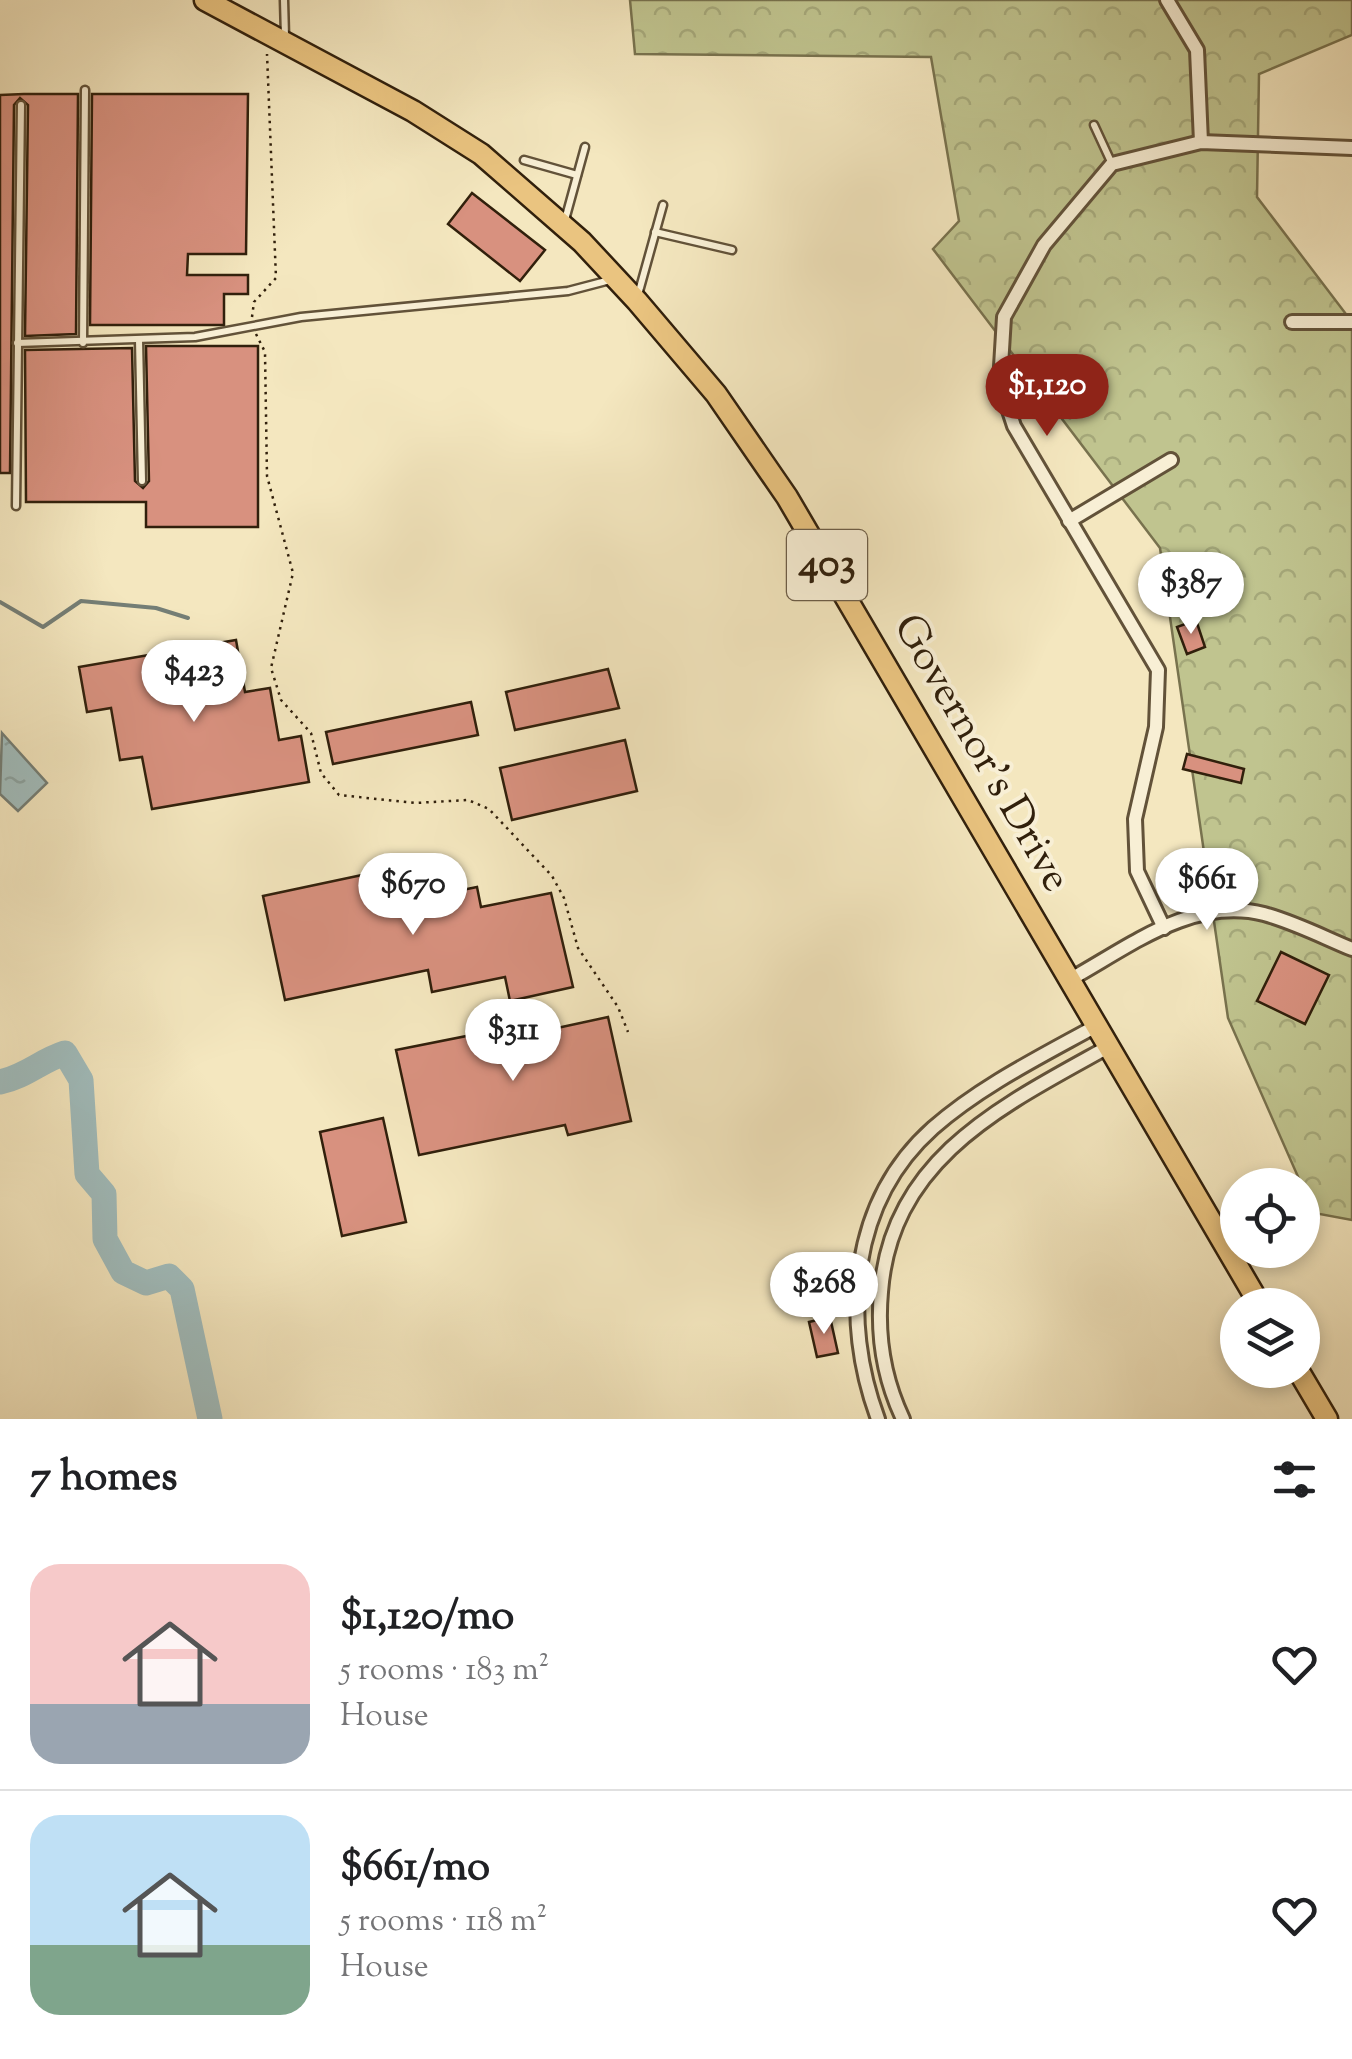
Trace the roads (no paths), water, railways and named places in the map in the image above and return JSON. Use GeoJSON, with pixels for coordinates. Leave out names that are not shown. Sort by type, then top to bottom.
{"type":"FeatureCollection","features":[{"type":"Feature","properties":{"kind":"main road","name":"Governor's Drive"},"geometry":{"type":"LineString","coordinates":[[205,0],[413,111],[481,154],[564,226],[616,278],[716,394],[788,497],[1250,1288]]}},
{"type":"Feature","properties":{"kind":"main road"},"geometry":{"type":"LineString","coordinates":[[1309,1388],[1328,1419]]}},
{"type":"Feature","properties":{"kind":"street"},"geometry":{"type":"LineString","coordinates":[[1167,0],[1196,50],[1201,142]]}},
{"type":"Feature","properties":{"kind":"street"},"geometry":{"type":"LineString","coordinates":[[1164,928],[1137,871],[1135,819],[1156,727],[1158,670],[1014,426],[1000,383],[1004,316],[1044,245],[1112,164],[1201,142],[1352,148]]}},
{"type":"Feature","properties":{"kind":"street"},"geometry":{"type":"LineString","coordinates":[[1292,322],[1352,322]]}},
{"type":"Feature","properties":{"kind":"street"},"geometry":{"type":"LineString","coordinates":[[1069,520],[1171,460]]}},
{"type":"Feature","properties":{"kind":"street"},"geometry":{"type":"LineString","coordinates":[[1069,980],[1188,915],[1222,908],[1264,914],[1352,948]]}},
{"type":"Feature","properties":{"kind":"street"},"geometry":{"type":"LineString","coordinates":[[878,1419],[860,1354],[856,1297],[863,1247],[882,1194],[913,1148],[950,1115],[1096,1026]]}},
{"type":"Feature","properties":{"kind":"street"},"geometry":{"type":"LineString","coordinates":[[902,1419],[885,1368],[880,1317],[886,1253],[905,1203],[934,1162],[971,1128],[1108,1047]]}},
{"type":"Feature","properties":{"kind":"lane"},"geometry":{"type":"LineString","coordinates":[[275,38],[284,0]]}},
{"type":"Feature","properties":{"kind":"lane"},"geometry":{"type":"LineString","coordinates":[[82,343],[85,90]]}},
{"type":"Feature","properties":{"kind":"lane"},"geometry":{"type":"LineString","coordinates":[[16,506],[21,105]]}},
{"type":"Feature","properties":{"kind":"lane"},"geometry":{"type":"LineString","coordinates":[[1094,125],[1112,164]]}},
{"type":"Feature","properties":{"kind":"lane"},"geometry":{"type":"LineString","coordinates":[[564,226],[585,147]]}},
{"type":"Feature","properties":{"kind":"lane"},"geometry":{"type":"LineString","coordinates":[[524,160],[577,175]]}},
{"type":"Feature","properties":{"kind":"lane"},"geometry":{"type":"LineString","coordinates":[[637,301],[663,204]]}},
{"type":"Feature","properties":{"kind":"lane"},"geometry":{"type":"LineString","coordinates":[[656,232],[732,250]]}},
{"type":"Feature","properties":{"kind":"lane"},"geometry":{"type":"LineString","coordinates":[[17,343],[195,337],[251,325],[568,291],[616,278]]}},
{"type":"Feature","properties":{"kind":"lane"},"geometry":{"type":"LineString","coordinates":[[140,340],[142,481]]}},
{"type":"Feature","properties":{"kind":"water"},"geometry":{"type":"Polygon","coordinates":[[[2,733],[47,783],[18,811],[0,794],[2,733]]]}},
{"type":"Feature","properties":{"kind":"waterway"},"geometry":{"type":"LineString","coordinates":[[0,602],[43,627],[81,601],[156,608],[188,618]]}},
{"type":"Feature","properties":{"kind":"waterway"},"geometry":{"type":"LineString","coordinates":[[0,1082],[65,1053],[81,1080],[87,1174],[104,1194],[105,1239],[123,1272],[146,1283],[169,1276],[182,1289],[210,1419]]}}]}
